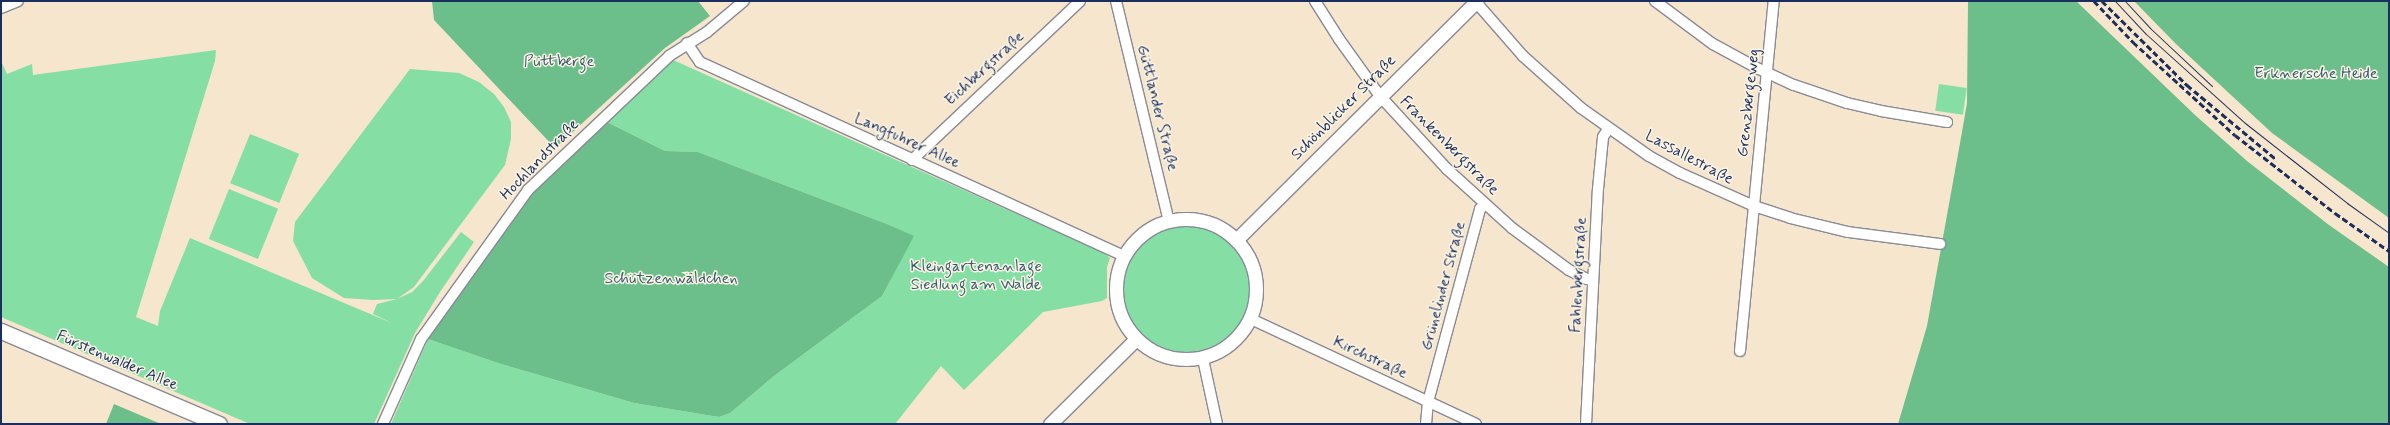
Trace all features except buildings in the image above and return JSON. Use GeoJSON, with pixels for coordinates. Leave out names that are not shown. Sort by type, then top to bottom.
{"type":"FeatureCollection","features":[{"type":"Feature","properties":{"kind":"main road","name":"Fürstenwalder Allee"},"geometry":{"type":"LineString","coordinates":[[1,331],[219,424]]}},
{"type":"Feature","properties":{"kind":"street"},"geometry":{"type":"LineString","coordinates":[[1,8],[18,1]]}},
{"type":"Feature","properties":{"kind":"street","name":"Hochlandstraße"},"geometry":{"type":"LineString","coordinates":[[383,424],[420,339],[514,207],[533,185],[663,61],[676,50],[707,32],[744,1]]}},
{"type":"Feature","properties":{"kind":"street","name":"Eichbergstraße"},"geometry":{"type":"LineString","coordinates":[[912,160],[1080,1]]}},
{"type":"Feature","properties":{"kind":"street","name":"Güttlander Straße"},"geometry":{"type":"LineString","coordinates":[[1116,1],[1169,222]]}},
{"type":"Feature","properties":{"kind":"street","name":"Frankenbergstraße"},"geometry":{"type":"LineString","coordinates":[[1315,1],[1338,39],[1380,96],[1421,143],[1484,204],[1512,228],[1569,270],[1587,280],[1593,280]]}},
{"type":"Feature","properties":{"kind":"street","name":"Schönblicker Straße"},"geometry":{"type":"LineString","coordinates":[[1236,240],[1476,1]]}},
{"type":"Feature","properties":{"kind":"street","name":"Lassallestraße"},"geometry":{"type":"LineString","coordinates":[[1476,1],[1534,67],[1608,129],[1649,156],[1680,173],[1754,206],[1848,232],[1940,244]]}},
{"type":"Feature","properties":{"kind":"street"},"geometry":{"type":"LineString","coordinates":[[1654,1],[1713,44],[1767,73],[1847,103],[1889,113],[1947,122]]}},
{"type":"Feature","properties":{"kind":"street","name":"Grenzbergeweg"},"geometry":{"type":"LineString","coordinates":[[1740,351],[1774,1]]}},
{"type":"Feature","properties":{"kind":"street","name":"Langfuhrer Allee"},"geometry":{"type":"LineString","coordinates":[[687,43],[700,62],[1123,256]]}},
{"type":"Feature","properties":{"kind":"street","name":"Fahlenbergstraße"},"geometry":{"type":"LineString","coordinates":[[1586,424],[1602,137],[1608,129]]}},
{"type":"Feature","properties":{"kind":"street","name":"Grünelinder Straße"},"geometry":{"type":"LineString","coordinates":[[1426,424],[1428,402],[1480,208],[1484,204]]}},
{"type":"Feature","properties":{"kind":"street"},"geometry":{"type":"LineString","coordinates":[[1199,221],[1224,230],[1236,240],[1247,252],[1254,272],[1256,299],[1251,319],[1232,342],[1203,358],[1177,359],[1163,356],[1136,339],[1126,326],[1119,310],[1116,293],[1117,276],[1123,256],[1143,234],[1169,222],[1199,221]]}},
{"type":"Feature","properties":{"kind":"street","name":"Kirchstraße"},"geometry":{"type":"LineString","coordinates":[[1251,319],[1476,424]]}},
{"type":"Feature","properties":{"kind":"street"},"geometry":{"type":"LineString","coordinates":[[1050,424],[1136,339]]}},
{"type":"Feature","properties":{"kind":"street"},"geometry":{"type":"LineString","coordinates":[[1203,358],[1217,424]]}},
{"type":"Feature","properties":{"kind":"green space","name":"Püttberge"},"geometry":{"type":"Polygon","coordinates":[[[432,1],[698,1],[710,16],[665,48],[555,148],[434,20],[432,1]]]}},
{"type":"Feature","properties":{"kind":"green space"},"geometry":{"type":"Polygon","coordinates":[[[1968,1],[2076,1],[2195,115],[2247,161],[2329,225],[2389,267],[2389,424],[1898,424],[1927,326],[1967,103],[1968,1]]]}},
{"type":"Feature","properties":{"kind":"green space","name":"Erknersche Heide"},"geometry":{"type":"Polygon","coordinates":[[[2134,1],[2389,1],[2389,218],[2272,133],[2176,44],[2134,1]]]}},
{"type":"Feature","properties":{"kind":"green space"},"geometry":{"type":"Polygon","coordinates":[[[216,50],[215,61],[136,317],[158,326],[160,311],[190,238],[394,324],[373,314],[377,304],[397,299],[412,292],[423,281],[461,232],[474,242],[440,292],[415,333],[374,424],[250,424],[1,317],[1,61],[7,74],[32,64],[33,75],[216,50]]]}},
{"type":"Feature","properties":{"kind":"green space","name":"Kleingartenanlage Siedlung am Walde"},"geometry":{"type":"Polygon","coordinates":[[[671,59],[1104,253],[1110,258],[1107,267],[1107,298],[1102,301],[1043,312],[964,390],[941,366],[895,424],[391,424],[428,339],[498,363],[634,403],[719,417],[730,413],[774,376],[882,296],[913,236],[887,224],[698,152],[665,151],[607,122],[671,59]]]}},
{"type":"Feature","properties":{"kind":"green space"},"geometry":{"type":"Polygon","coordinates":[[[410,69],[459,73],[479,82],[494,94],[504,107],[511,122],[511,139],[505,165],[414,287],[397,299],[373,300],[344,298],[312,278],[293,241],[295,222],[410,69]]]}},
{"type":"Feature","properties":{"kind":"green space"},"geometry":{"type":"Polygon","coordinates":[[[1939,84],[1967,88],[1963,115],[1935,111],[1939,84]]]}},
{"type":"Feature","properties":{"kind":"green space","name":"Schützenwäldchen"},"geometry":{"type":"Polygon","coordinates":[[[607,122],[665,151],[698,152],[887,224],[914,236],[882,296],[774,376],[730,413],[719,417],[634,403],[498,363],[428,339],[491,245],[528,199],[566,158],[607,122]]]}},
{"type":"Feature","properties":{"kind":"green space"},"geometry":{"type":"Polygon","coordinates":[[[250,134],[299,154],[279,203],[230,183],[250,134]]]}},
{"type":"Feature","properties":{"kind":"green space"},"geometry":{"type":"Polygon","coordinates":[[[229,189],[278,209],[258,259],[209,239],[229,189]]]}},
{"type":"Feature","properties":{"kind":"green space"},"geometry":{"type":"Polygon","coordinates":[[[1186,225],[1210,230],[1231,244],[1245,265],[1250,289],[1245,313],[1231,334],[1210,348],[1186,353],[1162,348],[1141,334],[1127,313],[1122,289],[1127,265],[1141,244],[1162,230],[1186,225]]]}},
{"type":"Feature","properties":{"kind":"green space"},"geometry":{"type":"Polygon","coordinates":[[[114,404],[121,407],[161,424],[106,424],[114,404]]]}},
{"type":"Feature","properties":{"kind":"tram line"},"geometry":{"type":"LineString","coordinates":[[2115,1],[2146,34],[2245,123],[2347,203],[2389,233]]}},
{"type":"Feature","properties":{"kind":"tram line"},"geometry":{"type":"LineString","coordinates":[[2125,1],[2150,28],[2212,86]]}},
{"type":"Feature","properties":{"kind":"railway"},"geometry":{"type":"LineString","coordinates":[[2094,1],[2133,42],[2235,135],[2335,213],[2389,251]]}},
{"type":"Feature","properties":{"kind":"railway"},"geometry":{"type":"LineString","coordinates":[[2102,1],[2187,85],[2277,160]]}}]}
